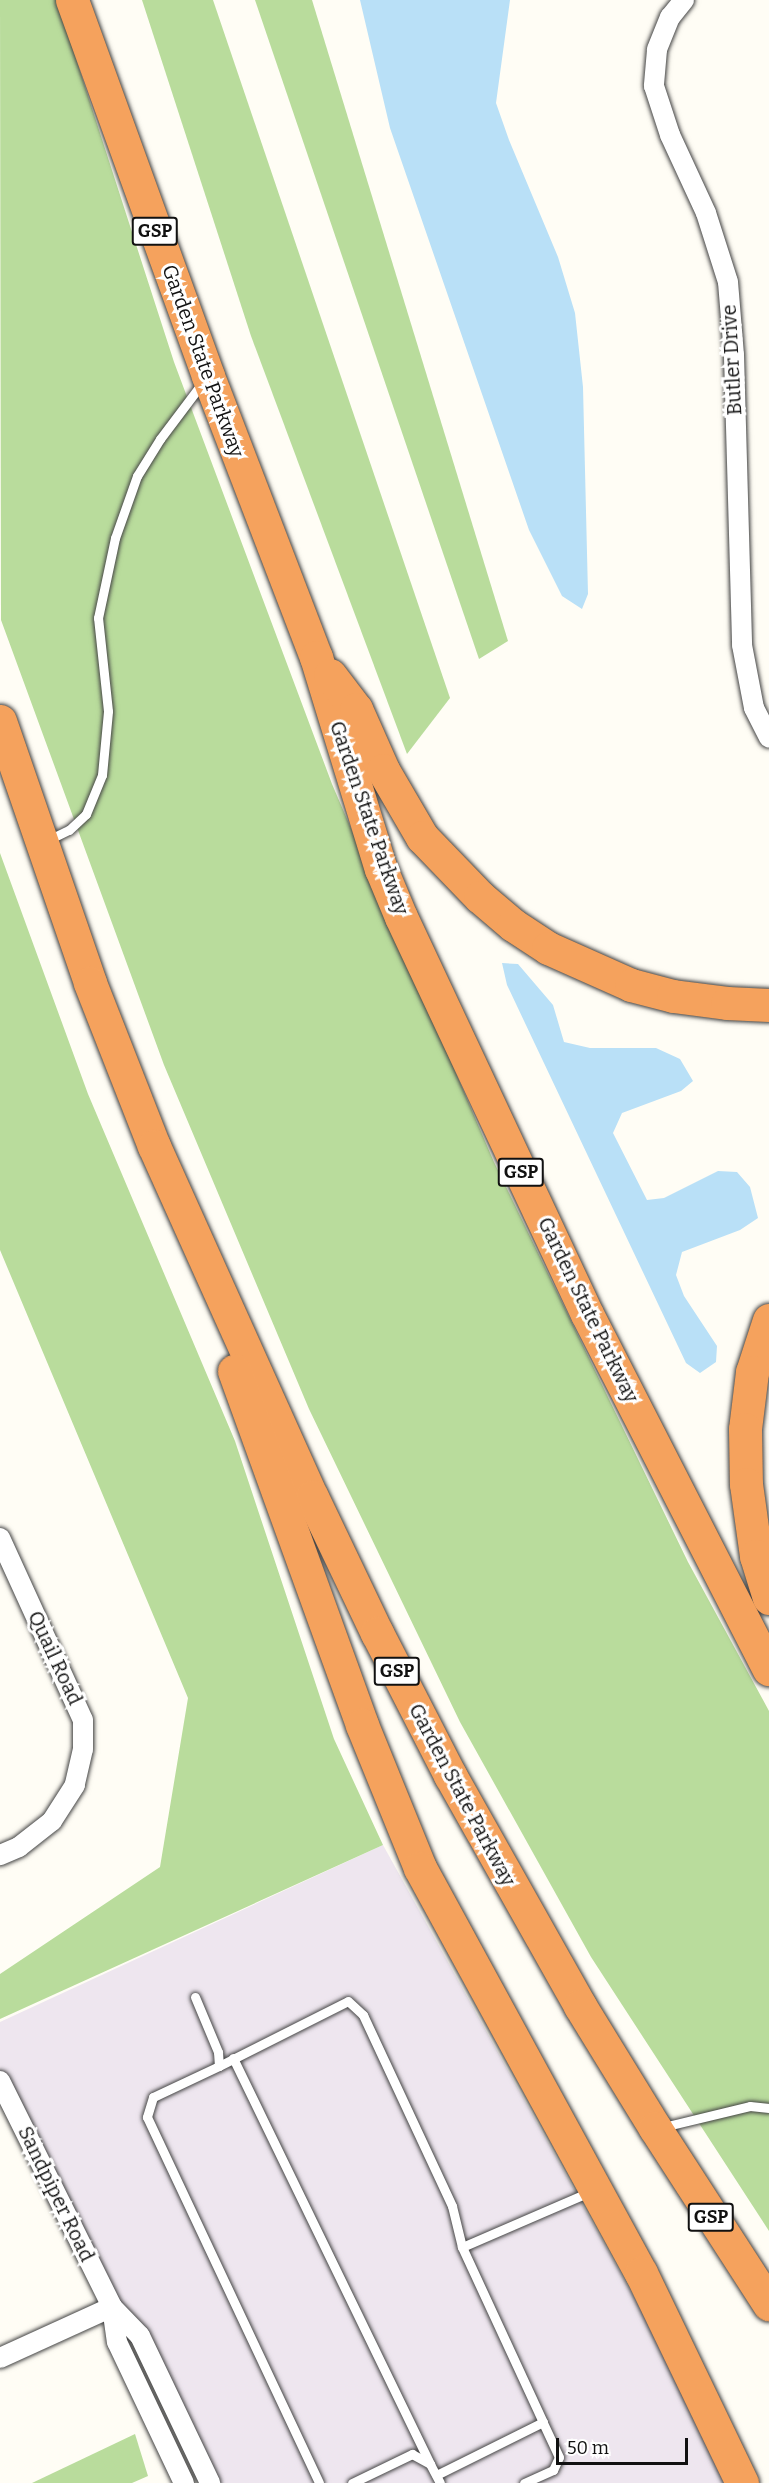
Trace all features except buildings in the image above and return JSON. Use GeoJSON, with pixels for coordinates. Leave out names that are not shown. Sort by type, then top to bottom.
{"type":"FeatureCollection","features":[{"type":"Feature","properties":{"kind":"highway","name":"Garden State Parkway"},"geometry":{"type":"LineString","coordinates":[[72,0],[208,376],[316,657],[381,869],[401,917],[587,1314],[769,1669]]}},
{"type":"Feature","properties":{"kind":"highway"},"geometry":{"type":"LineString","coordinates":[[316,657],[356,709],[383,770],[422,837],[480,897],[513,925],[548,948],[631,985],[673,996],[728,1004],[769,1005]]}},
{"type":"Feature","properties":{"kind":"highway","name":"Garden State Parkway"},"geometry":{"type":"LineString","coordinates":[[0,721],[90,983],[175,1194],[312,1497],[435,1745],[541,1939],[655,2128],[769,2304]]}},
{"type":"Feature","properties":{"kind":"highway"},"geometry":{"type":"LineString","coordinates":[[175,1194],[182,1237],[194,1277],[263,1446],[324,1623],[400,1822],[444,1914],[641,2273],[742,2483]]}},
{"type":"Feature","properties":{"kind":"highway"},"geometry":{"type":"LineString","coordinates":[[769,1320],[752,1372],[745,1429],[746,1484],[756,1556],[769,1598]]}},
{"type":"Feature","properties":{"kind":"street","name":"Butler Drive"},"geometry":{"type":"LineString","coordinates":[[684,0],[670,17],[657,50],[654,86],[670,135],[706,213],[728,282],[734,355],[742,645],[754,708],[769,737]]}},
{"type":"Feature","properties":{"kind":"street","name":"Quail Road"},"geometry":{"type":"LineString","coordinates":[[0,1538],[83,1720],[83,1749],[75,1785],[52,1821],[19,1847],[0,1855]]}},
{"type":"Feature","properties":{"kind":"street","name":"Sandpiper Road"},"geometry":{"type":"LineString","coordinates":[[0,2080],[112,2307],[140,2336],[210,2483]]}},
{"type":"Feature","properties":{"kind":"street","name":"Sandpiper Road"},"geometry":{"type":"LineString","coordinates":[[112,2307],[117,2342],[184,2483]]}},
{"type":"Feature","properties":{"kind":"street"},"geometry":{"type":"LineString","coordinates":[[0,2358],[112,2307]]}},
{"type":"Feature","properties":{"kind":"lane"},"geometry":{"type":"LineString","coordinates":[[41,843],[69,830],[86,814],[94,799],[102,775],[108,737],[108,711],[98,618],[114,538],[137,476],[160,439],[208,376]]}},
{"type":"Feature","properties":{"kind":"lane"},"geometry":{"type":"LineString","coordinates":[[195,1997],[218,2052],[219,2066]]}},
{"type":"Feature","properties":{"kind":"lane"},"geometry":{"type":"LineString","coordinates":[[319,2483],[147,2117],[153,2097],[348,2001],[363,2015],[452,2206],[462,2247],[559,2457],[553,2470],[524,2483]]}},
{"type":"Feature","properties":{"kind":"lane"},"geometry":{"type":"LineString","coordinates":[[233,2058],[438,2479],[543,2422]]}},
{"type":"Feature","properties":{"kind":"lane"},"geometry":{"type":"LineString","coordinates":[[655,2128],[750,2106],[769,2108]]}},
{"type":"Feature","properties":{"kind":"lane"},"geometry":{"type":"LineString","coordinates":[[462,2247],[596,2190]]}},
{"type":"Feature","properties":{"kind":"lane"},"geometry":{"type":"LineString","coordinates":[[352,2483],[412,2454],[430,2464]]}},
{"type":"Feature","properties":{"kind":"shaded area"},"geometry":{"type":"Polygon","coordinates":[[[383,1845],[737,2483],[202,2483],[0,2080],[0,2022],[383,1845]]]}},
{"type":"Feature","properties":{"kind":"green space"},"geometry":{"type":"Polygon","coordinates":[[[0,0],[57,0],[174,362],[332,784],[494,1162],[688,1562],[769,1711],[769,2231],[591,1957],[460,1722],[309,1409],[164,1065],[1,620],[0,0]]]}},
{"type":"Feature","properties":{"kind":"green space"},"geometry":{"type":"Polygon","coordinates":[[[142,0],[213,0],[450,698],[407,754],[251,336],[142,0]]]}},
{"type":"Feature","properties":{"kind":"green space"},"geometry":{"type":"Polygon","coordinates":[[[255,0],[312,0],[508,641],[479,659],[255,0]]]}},
{"type":"Feature","properties":{"kind":"green space"},"geometry":{"type":"Polygon","coordinates":[[[0,853],[88,1094],[235,1441],[334,1739],[383,1845],[0,2019],[0,1974],[160,1867],[188,1698],[0,1250],[0,853]]]}},
{"type":"Feature","properties":{"kind":"green space"},"geometry":{"type":"Polygon","coordinates":[[[135,2434],[148,2476],[132,2483],[32,2483],[135,2434]]]}},
{"type":"Feature","properties":{"kind":"water"},"geometry":{"type":"Polygon","coordinates":[[[360,0],[510,0],[496,103],[558,257],[575,313],[583,387],[588,594],[582,609],[562,596],[529,530],[390,128],[360,0]]]}},
{"type":"Feature","properties":{"kind":"water"},"geometry":{"type":"Polygon","coordinates":[[[502,963],[518,964],[553,1005],[564,1042],[590,1048],[656,1048],[680,1059],[693,1081],[681,1091],[622,1113],[613,1133],[647,1200],[664,1198],[718,1171],[737,1172],[750,1187],[758,1218],[740,1230],[682,1252],[676,1275],[684,1296],[717,1346],[716,1362],[700,1373],[686,1363],[507,985],[502,963]]]}}]}
